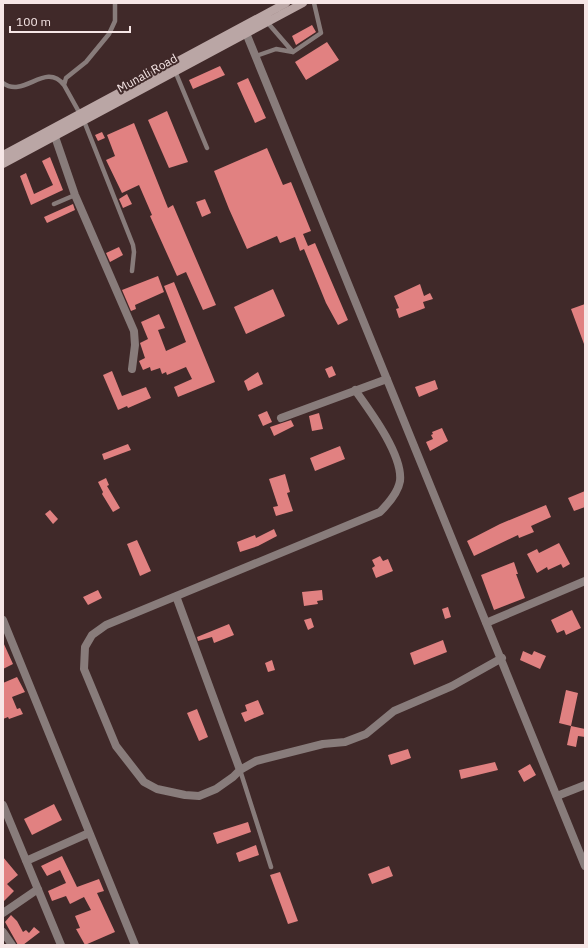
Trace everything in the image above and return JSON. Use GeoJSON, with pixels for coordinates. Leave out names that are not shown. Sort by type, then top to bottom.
{"type":"FeatureCollection","features":[{"type":"Feature","properties":{"kind":"main road","name":"Munali Road"},"geometry":{"type":"LineString","coordinates":[[3,164],[53,133],[244,29],[286,3]]}},
{"type":"Feature","properties":{"kind":"main road","name":"Munali Road"},"geometry":{"type":"LineString","coordinates":[[244,29],[267,22],[303,3]]}},
{"type":"Feature","properties":{"kind":"main road","name":"Munali Road"},"geometry":{"type":"LineString","coordinates":[[3,155],[53,133]]}},
{"type":"Feature","properties":{"kind":"street"},"geometry":{"type":"LineString","coordinates":[[244,29],[486,623],[502,658],[585,866]]}},
{"type":"Feature","properties":{"kind":"street"},"geometry":{"type":"LineString","coordinates":[[53,133],[75,195],[134,331],[136,345],[132,369]]}},
{"type":"Feature","properties":{"kind":"street"},"geometry":{"type":"LineString","coordinates":[[281,418],[387,379]]}},
{"type":"Feature","properties":{"kind":"street"},"geometry":{"type":"LineString","coordinates":[[355,390],[388,439],[398,467],[400,481],[390,502],[380,512],[106,625],[92,635],[85,647],[84,669],[116,746],[144,782],[157,788],[185,795],[199,796],[216,789],[240,770],[256,761],[323,744],[344,742],[366,734],[394,711],[452,686],[502,658]]}},
{"type":"Feature","properties":{"kind":"street"},"geometry":{"type":"LineString","coordinates":[[486,623],[585,581]]}},
{"type":"Feature","properties":{"kind":"street"},"geometry":{"type":"LineString","coordinates":[[176,596],[240,770]]}},
{"type":"Feature","properties":{"kind":"street"},"geometry":{"type":"LineString","coordinates":[[3,620],[134,945]]}},
{"type":"Feature","properties":{"kind":"street"},"geometry":{"type":"LineString","coordinates":[[557,796],[585,785]]}},
{"type":"Feature","properties":{"kind":"street"},"geometry":{"type":"LineString","coordinates":[[3,805],[61,945]]}},
{"type":"Feature","properties":{"kind":"street"},"geometry":{"type":"LineString","coordinates":[[26,861],[89,833]]}},
{"type":"Feature","properties":{"kind":"street"},"geometry":{"type":"LineString","coordinates":[[3,913],[38,889]]}},
{"type":"Feature","properties":{"kind":"street"},"geometry":{"type":"LineString","coordinates":[[3,932],[12,945]]}},
{"type":"Feature","properties":{"kind":"lane"},"geometry":{"type":"LineString","coordinates":[[64,85],[66,78],[86,62],[109,34],[115,21],[114,3]]}},
{"type":"Feature","properties":{"kind":"lane"},"geometry":{"type":"LineString","coordinates":[[256,56],[276,49],[293,52],[321,33],[314,3]]}},
{"type":"Feature","properties":{"kind":"lane"},"geometry":{"type":"LineString","coordinates":[[267,22],[293,52]]}},
{"type":"Feature","properties":{"kind":"lane"},"geometry":{"type":"LineString","coordinates":[[174,68],[207,148]]}},
{"type":"Feature","properties":{"kind":"lane"},"geometry":{"type":"LineString","coordinates":[[3,83],[7,86],[18,88],[51,76],[58,78],[64,85],[82,117],[133,245],[134,252],[132,271]]}},
{"type":"Feature","properties":{"kind":"lane"},"geometry":{"type":"LineString","coordinates":[[54,204],[75,195]]}},
{"type":"Feature","properties":{"kind":"lane"},"geometry":{"type":"LineString","coordinates":[[240,770],[271,867]]}},
{"type":"Feature","properties":{"kind":"building"},"geometry":{"type":"Polygon","coordinates":[[[312,25],[316,32],[296,45],[292,36],[312,25]]]}},
{"type":"Feature","properties":{"kind":"building"},"geometry":{"type":"Polygon","coordinates":[[[327,42],[339,60],[306,80],[295,62],[327,42]]]}},
{"type":"Feature","properties":{"kind":"building"},"geometry":{"type":"Polygon","coordinates":[[[220,66],[225,75],[193,89],[189,80],[220,66]]]}},
{"type":"Feature","properties":{"kind":"building"},"geometry":{"type":"Polygon","coordinates":[[[248,78],[266,118],[255,123],[237,83],[248,78]]]}},
{"type":"Feature","properties":{"kind":"building"},"geometry":{"type":"Polygon","coordinates":[[[167,111],[188,162],[169,168],[148,120],[167,111]]]}},
{"type":"Feature","properties":{"kind":"building"},"geometry":{"type":"Polygon","coordinates":[[[134,123],[168,208],[173,205],[216,305],[203,310],[186,272],[177,276],[150,216],[152,215],[139,185],[122,193],[106,160],[115,156],[107,135],[134,123]]]}},
{"type":"Feature","properties":{"kind":"building"},"geometry":{"type":"Polygon","coordinates":[[[102,132],[105,138],[98,141],[95,135],[102,132]]]}},
{"type":"Feature","properties":{"kind":"building"},"geometry":{"type":"Polygon","coordinates":[[[267,148],[283,185],[291,182],[311,231],[303,234],[308,246],[315,243],[348,320],[338,325],[326,303],[304,249],[300,251],[295,237],[280,243],[277,236],[247,249],[229,209],[214,171],[267,148]]]}},
{"type":"Feature","properties":{"kind":"building"},"geometry":{"type":"Polygon","coordinates":[[[50,157],[63,190],[31,205],[20,176],[26,173],[34,194],[53,185],[42,161],[50,157]]]}},
{"type":"Feature","properties":{"kind":"building"},"geometry":{"type":"Polygon","coordinates":[[[127,194],[132,204],[123,208],[119,199],[127,194]]]}},
{"type":"Feature","properties":{"kind":"building"},"geometry":{"type":"Polygon","coordinates":[[[205,199],[211,213],[202,217],[196,202],[205,199]]]}},
{"type":"Feature","properties":{"kind":"building"},"geometry":{"type":"Polygon","coordinates":[[[73,204],[75,210],[47,223],[44,217],[73,204]]]}},
{"type":"Feature","properties":{"kind":"building"},"geometry":{"type":"Polygon","coordinates":[[[119,247],[123,255],[110,262],[106,253],[119,247]]]}},
{"type":"Feature","properties":{"kind":"building"},"geometry":{"type":"Polygon","coordinates":[[[158,276],[164,292],[135,305],[136,309],[131,311],[122,290],[158,276]]]}},
{"type":"Feature","properties":{"kind":"building"},"geometry":{"type":"Polygon","coordinates":[[[174,282],[215,382],[178,397],[174,387],[192,379],[186,367],[167,375],[166,372],[162,374],[160,368],[151,371],[150,367],[143,370],[139,361],[145,358],[140,343],[148,339],[141,322],[159,314],[165,328],[158,330],[166,351],[186,342],[164,286],[174,282]]]}},
{"type":"Feature","properties":{"kind":"building"},"geometry":{"type":"Polygon","coordinates":[[[420,284],[424,296],[430,293],[433,299],[423,302],[425,308],[399,318],[396,309],[399,308],[394,296],[420,284]]]}},
{"type":"Feature","properties":{"kind":"building"},"geometry":{"type":"Polygon","coordinates":[[[273,289],[285,316],[246,334],[234,307],[273,289]]]}},
{"type":"Feature","properties":{"kind":"building"},"geometry":{"type":"Polygon","coordinates":[[[585,304],[585,344],[584,344],[571,309],[585,304]]]}},
{"type":"Feature","properties":{"kind":"building"},"geometry":{"type":"Polygon","coordinates":[[[332,366],[336,375],[329,378],[325,369],[332,366]]]}},
{"type":"Feature","properties":{"kind":"building"},"geometry":{"type":"Polygon","coordinates":[[[112,371],[122,396],[146,387],[151,398],[128,408],[127,406],[118,410],[103,375],[112,371]]]}},
{"type":"Feature","properties":{"kind":"building"},"geometry":{"type":"Polygon","coordinates":[[[258,372],[263,384],[248,391],[244,381],[258,372]]]}},
{"type":"Feature","properties":{"kind":"building"},"geometry":{"type":"Polygon","coordinates":[[[435,380],[438,389],[419,397],[415,387],[435,380]]]}},
{"type":"Feature","properties":{"kind":"building"},"geometry":{"type":"Polygon","coordinates":[[[267,411],[272,422],[263,426],[258,415],[267,411]]]}},
{"type":"Feature","properties":{"kind":"building"},"geometry":{"type":"Polygon","coordinates":[[[319,413],[323,429],[312,431],[309,416],[319,413]]]}},
{"type":"Feature","properties":{"kind":"building"},"geometry":{"type":"Polygon","coordinates":[[[291,420],[294,426],[274,436],[270,427],[291,420]]]}},
{"type":"Feature","properties":{"kind":"building"},"geometry":{"type":"Polygon","coordinates":[[[442,428],[448,441],[430,451],[426,442],[433,439],[431,435],[433,434],[432,432],[442,428]]]}},
{"type":"Feature","properties":{"kind":"building"},"geometry":{"type":"Polygon","coordinates":[[[128,444],[131,450],[104,460],[102,454],[128,444]]]}},
{"type":"Feature","properties":{"kind":"building"},"geometry":{"type":"Polygon","coordinates":[[[340,446],[345,459],[315,471],[310,458],[340,446]]]}},
{"type":"Feature","properties":{"kind":"building"},"geometry":{"type":"Polygon","coordinates":[[[285,474],[290,492],[287,493],[293,511],[276,516],[273,507],[278,506],[269,479],[285,474]]]}},
{"type":"Feature","properties":{"kind":"building"},"geometry":{"type":"Polygon","coordinates":[[[106,478],[109,485],[107,486],[120,508],[113,512],[102,494],[103,492],[98,482],[106,478]]]}},
{"type":"Feature","properties":{"kind":"building"},"geometry":{"type":"Polygon","coordinates":[[[585,491],[585,507],[574,511],[568,498],[585,491]]]}},
{"type":"Feature","properties":{"kind":"building"},"geometry":{"type":"Polygon","coordinates":[[[546,505],[551,517],[531,526],[534,532],[519,538],[518,535],[474,556],[467,541],[500,524],[546,505]]]}},
{"type":"Feature","properties":{"kind":"building"},"geometry":{"type":"Polygon","coordinates":[[[50,510],[58,519],[53,524],[45,514],[50,510]]]}},
{"type":"Feature","properties":{"kind":"building"},"geometry":{"type":"Polygon","coordinates":[[[274,529],[277,536],[258,546],[240,552],[237,542],[255,535],[256,538],[274,529]]]}},
{"type":"Feature","properties":{"kind":"building"},"geometry":{"type":"Polygon","coordinates":[[[137,540],[151,571],[140,576],[127,544],[137,540]]]}},
{"type":"Feature","properties":{"kind":"building"},"geometry":{"type":"Polygon","coordinates":[[[559,543],[570,564],[563,568],[561,564],[548,570],[547,567],[537,573],[527,554],[537,549],[539,553],[559,543]]]}},
{"type":"Feature","properties":{"kind":"building"},"geometry":{"type":"Polygon","coordinates":[[[380,556],[383,561],[388,559],[393,571],[376,578],[372,568],[375,566],[372,560],[380,556]]]}},
{"type":"Feature","properties":{"kind":"building"},"geometry":{"type":"Polygon","coordinates":[[[514,562],[518,574],[516,574],[525,598],[494,610],[481,575],[514,562]]]}},
{"type":"Feature","properties":{"kind":"building"},"geometry":{"type":"Polygon","coordinates":[[[98,590],[102,598],[88,605],[83,597],[98,590]]]}},
{"type":"Feature","properties":{"kind":"building"},"geometry":{"type":"Polygon","coordinates":[[[322,590],[323,600],[317,601],[318,604],[304,606],[302,592],[322,590]]]}},
{"type":"Feature","properties":{"kind":"building"},"geometry":{"type":"Polygon","coordinates":[[[448,607],[451,617],[445,619],[442,609],[448,607]]]}},
{"type":"Feature","properties":{"kind":"building"},"geometry":{"type":"Polygon","coordinates":[[[572,610],[581,628],[566,635],[564,630],[557,633],[551,620],[572,610]]]}},
{"type":"Feature","properties":{"kind":"building"},"geometry":{"type":"Polygon","coordinates":[[[311,618],[314,627],[308,630],[304,620],[311,618]]]}},
{"type":"Feature","properties":{"kind":"building"},"geometry":{"type":"Polygon","coordinates":[[[229,624],[234,635],[214,643],[212,637],[198,641],[197,637],[229,624]]]}},
{"type":"Feature","properties":{"kind":"building"},"geometry":{"type":"Polygon","coordinates":[[[443,640],[447,652],[414,665],[410,653],[443,640]]]}},
{"type":"Feature","properties":{"kind":"building"},"geometry":{"type":"Polygon","coordinates":[[[3,642],[13,664],[3,669],[3,642]]]}},
{"type":"Feature","properties":{"kind":"building"},"geometry":{"type":"Polygon","coordinates":[[[523,651],[532,655],[534,651],[546,656],[540,669],[520,660],[523,651]]]}},
{"type":"Feature","properties":{"kind":"building"},"geometry":{"type":"Polygon","coordinates":[[[272,660],[275,670],[268,672],[265,663],[272,660]]]}},
{"type":"Feature","properties":{"kind":"building"},"geometry":{"type":"Polygon","coordinates":[[[17,677],[25,692],[12,697],[17,709],[20,708],[23,714],[9,719],[8,717],[3,719],[3,683],[17,677]]]}},
{"type":"Feature","properties":{"kind":"building"},"geometry":{"type":"Polygon","coordinates":[[[566,690],[578,693],[571,726],[559,723],[566,690]]]}},
{"type":"Feature","properties":{"kind":"building"},"geometry":{"type":"Polygon","coordinates":[[[258,700],[264,714],[245,722],[241,713],[247,711],[245,705],[258,700]]]}},
{"type":"Feature","properties":{"kind":"building"},"geometry":{"type":"Polygon","coordinates":[[[197,709],[208,737],[199,741],[187,713],[197,709]]]}},
{"type":"Feature","properties":{"kind":"building"},"geometry":{"type":"Polygon","coordinates":[[[571,726],[585,729],[585,737],[578,736],[576,747],[567,745],[571,726]]]}},
{"type":"Feature","properties":{"kind":"building"},"geometry":{"type":"Polygon","coordinates":[[[408,749],[411,758],[391,765],[388,755],[408,749]]]}},
{"type":"Feature","properties":{"kind":"building"},"geometry":{"type":"Polygon","coordinates":[[[495,762],[498,770],[461,779],[459,770],[495,762]]]}},
{"type":"Feature","properties":{"kind":"building"},"geometry":{"type":"Polygon","coordinates":[[[530,764],[536,775],[524,782],[518,771],[530,764]]]}},
{"type":"Feature","properties":{"kind":"building"},"geometry":{"type":"Polygon","coordinates":[[[54,804],[62,820],[32,835],[24,819],[54,804]]]}},
{"type":"Feature","properties":{"kind":"building"},"geometry":{"type":"Polygon","coordinates":[[[248,822],[251,832],[217,844],[213,833],[248,822]]]}},
{"type":"Feature","properties":{"kind":"building"},"geometry":{"type":"Polygon","coordinates":[[[256,845],[259,855],[239,862],[236,853],[256,845]]]}},
{"type":"Feature","properties":{"kind":"building"},"geometry":{"type":"Polygon","coordinates":[[[62,856],[77,887],[99,879],[104,891],[97,893],[115,932],[85,945],[76,929],[80,928],[75,916],[91,910],[84,897],[70,904],[66,896],[52,901],[48,891],[66,883],[60,870],[47,876],[41,866],[62,856]]]}},
{"type":"Feature","properties":{"kind":"building"},"geometry":{"type":"Polygon","coordinates":[[[3,857],[18,875],[7,884],[14,891],[3,902],[3,857]]]}},
{"type":"Feature","properties":{"kind":"building"},"geometry":{"type":"Polygon","coordinates":[[[389,866],[393,876],[372,884],[368,874],[389,866]]]}},
{"type":"Feature","properties":{"kind":"building"},"geometry":{"type":"Polygon","coordinates":[[[280,872],[298,921],[288,924],[270,875],[280,872]]]}},
{"type":"Feature","properties":{"kind":"building"},"geometry":{"type":"Polygon","coordinates":[[[11,915],[17,921],[23,932],[26,930],[29,933],[34,927],[40,932],[23,945],[18,945],[5,922],[11,915]]]}}]}
